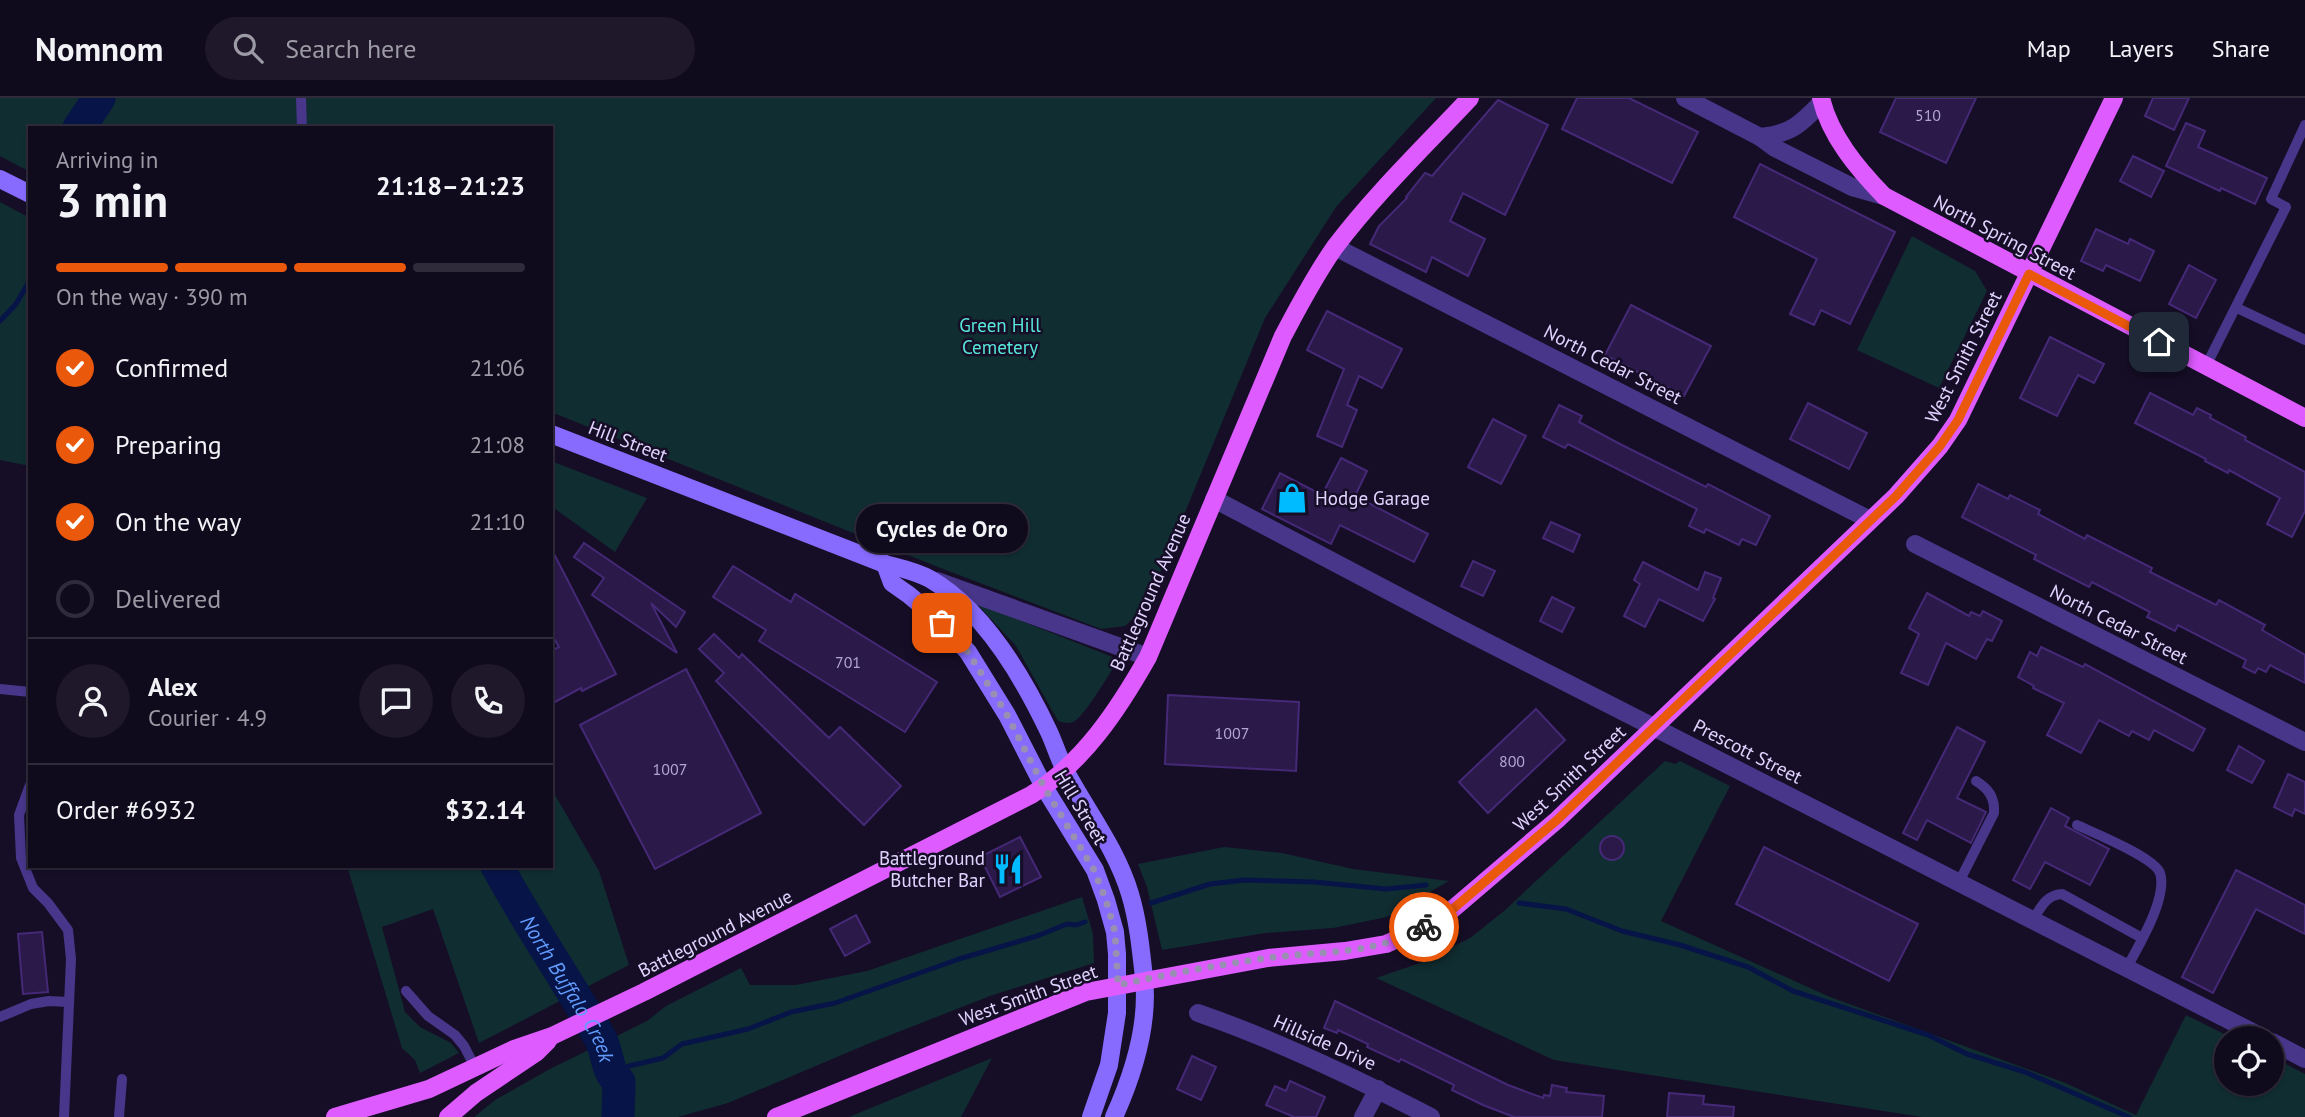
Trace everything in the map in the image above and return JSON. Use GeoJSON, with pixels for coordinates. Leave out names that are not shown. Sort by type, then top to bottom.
{"type":"FeatureCollection","features":[{"type":"Feature","properties":{"kind":"main road","name":"Battleground Avenue"},"geometry":{"type":"LineString","coordinates":[[335,1117],[429,1089],[513,1049],[552,1036],[644,992],[1044,787],[1065,771],[1126,697],[1148,657],[1283,336],[1308,289],[1335,247],[1470,98]]}},
{"type":"Feature","properties":{"kind":"main road","name":"West Smith Street"},"geometry":{"type":"LineString","coordinates":[[776,1117],[1086,992],[1144,979],[1268,958],[1345,951],[1385,944],[1447,914],[1557,820],[1896,496],[1940,446],[1958,420],[2114,98]]}},
{"type":"Feature","properties":{"kind":"main road"},"geometry":{"type":"LineString","coordinates":[[1821,100],[1828,120],[1846,151],[1884,196]]}},
{"type":"Feature","properties":{"kind":"main road","name":"North Spring Street"},"geometry":{"type":"LineString","coordinates":[[1884,196],[2305,418]]}},
{"type":"Feature","properties":{"kind":"main road"},"geometry":{"type":"LineString","coordinates":[[449,1117],[476,1093],[537,1052],[552,1036]]}},
{"type":"Feature","properties":{"kind":"street","name":"North Spring Street"},"geometry":{"type":"LineString","coordinates":[[1685,98],[1852,187],[1884,196]]}},
{"type":"Feature","properties":{"kind":"street"},"geometry":{"type":"LineString","coordinates":[[1760,137],[1788,132],[1801,123],[1821,100]]}},
{"type":"Feature","properties":{"kind":"street"},"geometry":{"type":"LineString","coordinates":[[0,179],[28,193]]}},
{"type":"Feature","properties":{"kind":"street","name":"North Cedar Street"},"geometry":{"type":"LineString","coordinates":[[1335,247],[1870,520]]}},
{"type":"Feature","properties":{"kind":"street","name":"Hill Street"},"geometry":{"type":"LineString","coordinates":[[553,435],[885,564],[908,569],[1148,657]]}},
{"type":"Feature","properties":{"kind":"street","name":"Prescott Street"},"geometry":{"type":"LineString","coordinates":[[1214,499],[2240,1026]]}},
{"type":"Feature","properties":{"kind":"street","name":"North Cedar Street"},"geometry":{"type":"LineString","coordinates":[[1915,544],[2305,742]]}},
{"type":"Feature","properties":{"kind":"street","name":"Hill Street"},"geometry":{"type":"LineString","coordinates":[[885,564],[892,583],[942,623],[968,652],[1007,715],[1044,787],[1094,870],[1106,900],[1115,932],[1118,985],[1115,1035],[1109,1065],[1091,1117]]}},
{"type":"Feature","properties":{"kind":"street","name":"Hill Street"},"geometry":{"type":"LineString","coordinates":[[928,578],[948,591],[1005,652],[1048,731],[1065,771],[1119,867],[1130,893],[1144,979],[1141,1035],[1126,1091],[1114,1117]]}},
{"type":"Feature","properties":{"kind":"street","name":"Hillside Drive"},"geometry":{"type":"LineString","coordinates":[[1198,1013],[1250,1031],[1378,1089],[1431,1117]]}},
{"type":"Feature","properties":{"kind":"street"},"geometry":{"type":"LineString","coordinates":[[2284,1048],[2305,1059]]}},
{"type":"Feature","properties":{"kind":"street"},"geometry":{"type":"LineString","coordinates":[[1363,1117],[1378,1089]]}},
{"type":"Feature","properties":{"kind":"lane"},"geometry":{"type":"LineString","coordinates":[[302,98],[302,126]]}},
{"type":"Feature","properties":{"kind":"lane"},"geometry":{"type":"LineString","coordinates":[[2206,366],[2286,207],[2271,199],[2305,125]]}},
{"type":"Feature","properties":{"kind":"lane"},"geometry":{"type":"LineString","coordinates":[[2237,308],[2305,340]]}},
{"type":"Feature","properties":{"kind":"lane"},"geometry":{"type":"LineString","coordinates":[[0,689],[28,692]]}},
{"type":"Feature","properties":{"kind":"lane"},"geometry":{"type":"LineString","coordinates":[[1959,882],[1993,813],[1993,801],[1989,792],[1986,787],[1976,782]]}},
{"type":"Feature","properties":{"kind":"lane"},"geometry":{"type":"LineString","coordinates":[[28,790],[19,815],[21,858],[33,888],[68,930],[71,959],[64,1117]]}},
{"type":"Feature","properties":{"kind":"lane"},"geometry":{"type":"LineString","coordinates":[[2077,825],[2148,861],[2159,872],[2161,886],[2155,912],[2126,968]]}},
{"type":"Feature","properties":{"kind":"lane"},"geometry":{"type":"LineString","coordinates":[[2033,920],[2044,901],[2053,894],[2062,894],[2142,938]]}},
{"type":"Feature","properties":{"kind":"lane"},"geometry":{"type":"LineString","coordinates":[[406,991],[428,1016],[455,1035],[475,1067]]}},
{"type":"Feature","properties":{"kind":"lane"},"geometry":{"type":"LineString","coordinates":[[0,1017],[31,1004],[68,1002]]}},
{"type":"Feature","properties":{"kind":"lane"},"geometry":{"type":"LineString","coordinates":[[119,1117],[122,1079]]}},
{"type":"Feature","properties":{"kind":"green space","name":"Green Hill Cemetery"},"geometry":{"type":"Polygon","coordinates":[[[0,98],[1436,98],[1336,207],[1265,318],[1146,607],[1125,626],[1101,629],[938,567],[553,413],[553,126],[28,126],[28,171],[0,156],[0,98]]]}},
{"type":"Feature","properties":{"kind":"green space"},"geometry":{"type":"Polygon","coordinates":[[[0,202],[28,217],[28,466],[0,460],[0,202]]]}},
{"type":"Feature","properties":{"kind":"green space"},"geometry":{"type":"Polygon","coordinates":[[[1912,236],[1975,271],[1987,291],[1939,388],[1857,350],[1912,236]]]}},
{"type":"Feature","properties":{"kind":"green space"},"geometry":{"type":"Polygon","coordinates":[[[553,462],[647,498],[615,552],[553,507],[553,462]]]}},
{"type":"Feature","properties":{"kind":"green space"},"geometry":{"type":"Polygon","coordinates":[[[976,603],[1115,658],[1116,663],[1103,685],[1075,721],[1058,721],[1016,646],[976,603]]]}},
{"type":"Feature","properties":{"kind":"green space"},"geometry":{"type":"Polygon","coordinates":[[[1665,761],[1675,764],[1680,761],[1730,786],[1661,921],[1830,997],[2063,1082],[2136,1115],[2186,1015],[2214,1029],[2214,1096],[2284,1096],[2284,1063],[2305,1074],[2305,1117],[1922,1117],[1554,1060],[1376,978],[1420,963],[1470,938],[1504,911],[1665,761]]]}},
{"type":"Feature","properties":{"kind":"green space"},"geometry":{"type":"Polygon","coordinates":[[[553,791],[599,871],[629,965],[479,1043],[433,909],[382,927],[405,1012],[420,1027],[451,1043],[459,1053],[420,1073],[415,1060],[402,1048],[348,868],[553,868],[553,791]]]}},
{"type":"Feature","properties":{"kind":"green space"},"geometry":{"type":"Polygon","coordinates":[[[1224,847],[1282,853],[1353,869],[1449,881],[1387,917],[1333,928],[1265,933],[1162,950],[1147,887],[1138,864],[1224,847]]]}},
{"type":"Feature","properties":{"kind":"green space"},"geometry":{"type":"Polygon","coordinates":[[[1082,897],[1093,934],[1094,963],[990,996],[728,1103],[678,1117],[474,1117],[495,1100],[548,1070],[647,1021],[666,1006],[741,968],[750,985],[796,985],[867,971],[1082,897]]]}},
{"type":"Feature","properties":{"kind":"green space"},"geometry":{"type":"Polygon","coordinates":[[[992,1058],[961,1117],[849,1117],[992,1058]]]}},
{"type":"Feature","properties":{"kind":"building"},"geometry":{"type":"Polygon","coordinates":[[[1577,98],[1629,98],[1698,132],[1672,183],[1562,129],[1577,98]]]}},
{"type":"Feature","properties":{"kind":"building"},"geometry":{"type":"Polygon","coordinates":[[[1896,98],[1976,98],[1946,163],[1880,132],[1896,98]]]}},
{"type":"Feature","properties":{"kind":"building"},"geometry":{"type":"Polygon","coordinates":[[[2153,98],[2189,98],[2174,130],[2145,116],[2153,98]]]}},
{"type":"Feature","properties":{"kind":"building"},"geometry":{"type":"Polygon","coordinates":[[[1498,100],[1548,125],[1505,215],[1463,193],[1450,221],[1485,239],[1468,276],[1432,257],[1426,272],[1370,244],[1379,226],[1407,198],[1425,173],[1432,176],[1498,100]]]}},
{"type":"Feature","properties":{"kind":"building"},"geometry":{"type":"Polygon","coordinates":[[[2186,123],[2205,131],[2198,147],[2267,178],[2255,204],[2166,166],[2186,123]]]}},
{"type":"Feature","properties":{"kind":"building"},"geometry":{"type":"Polygon","coordinates":[[[2133,156],[2164,171],[2151,197],[2120,181],[2133,156]]]}},
{"type":"Feature","properties":{"kind":"building"},"geometry":{"type":"Polygon","coordinates":[[[1760,164],[1895,232],[1850,324],[1821,310],[1814,325],[1790,314],[1817,259],[1734,217],[1760,164]]]}},
{"type":"Feature","properties":{"kind":"building"},"geometry":{"type":"Polygon","coordinates":[[[2096,229],[2128,244],[2130,239],[2154,251],[2140,281],[2106,265],[2103,271],[2081,261],[2096,229]]]}},
{"type":"Feature","properties":{"kind":"building"},"geometry":{"type":"Polygon","coordinates":[[[2189,265],[2216,280],[2196,318],[2169,304],[2189,265]]]}},
{"type":"Feature","properties":{"kind":"building"},"geometry":{"type":"Polygon","coordinates":[[[1631,305],[1711,346],[1684,396],[1605,355],[1631,305]]]}},
{"type":"Feature","properties":{"kind":"building"},"geometry":{"type":"Polygon","coordinates":[[[1327,311],[1402,349],[1382,388],[1359,376],[1347,405],[1357,410],[1342,447],[1317,436],[1344,369],[1307,350],[1327,311]]]}},
{"type":"Feature","properties":{"kind":"building"},"geometry":{"type":"Polygon","coordinates":[[[2050,337],[2104,364],[2094,383],[2078,375],[2057,416],[2020,398],[2050,337]]]}},
{"type":"Feature","properties":{"kind":"building"},"geometry":{"type":"Polygon","coordinates":[[[2150,393],[2193,415],[2197,408],[2211,415],[2210,418],[2246,437],[2245,440],[2305,472],[2305,511],[2292,537],[2267,524],[2280,498],[2135,423],[2150,393]]]}},
{"type":"Feature","properties":{"kind":"building"},"geometry":{"type":"Polygon","coordinates":[[[1808,403],[1867,433],[1849,469],[1790,439],[1808,403]]]}},
{"type":"Feature","properties":{"kind":"building"},"geometry":{"type":"Polygon","coordinates":[[[1559,405],[1582,416],[1579,422],[1618,443],[1770,516],[1756,545],[1742,539],[1739,545],[1706,529],[1704,533],[1689,526],[1697,509],[1568,444],[1565,448],[1543,437],[1559,405]]]}},
{"type":"Feature","properties":{"kind":"building"},"geometry":{"type":"Polygon","coordinates":[[[1493,419],[1526,436],[1501,484],[1468,467],[1493,419]]]}},
{"type":"Feature","properties":{"kind":"building"},"geometry":{"type":"Polygon","coordinates":[[[1341,458],[1367,471],[1355,496],[1428,534],[1414,562],[1340,525],[1331,544],[1262,509],[1280,473],[1322,495],[1341,458]]]}},
{"type":"Feature","properties":{"kind":"building"},"geometry":{"type":"Polygon","coordinates":[[[1978,484],[2008,499],[2010,495],[2040,510],[2038,514],[2085,539],[2087,535],[2152,568],[2150,572],[2216,605],[2219,600],[2265,625],[2262,630],[2305,655],[2305,683],[2270,665],[2266,672],[2258,668],[2255,673],[2243,667],[2246,660],[2178,625],[2175,631],[2147,617],[2150,612],[2092,582],[2089,587],[2034,559],[2036,555],[1962,517],[1978,484]]]}},
{"type":"Feature","properties":{"kind":"building"},"geometry":{"type":"Polygon","coordinates":[[[1551,522],[1580,535],[1573,552],[1543,538],[1551,522]]]}},
{"type":"Feature","properties":{"kind":"building"},"geometry":{"type":"Polygon","coordinates":[[[584,543],[685,612],[676,627],[651,603],[677,653],[592,595],[604,578],[574,557],[584,543]]]}},
{"type":"Feature","properties":{"kind":"building"},"geometry":{"type":"Polygon","coordinates":[[[553,552],[616,674],[553,703],[553,650],[559,647],[553,636],[553,552]]]}},
{"type":"Feature","properties":{"kind":"building"},"geometry":{"type":"Polygon","coordinates":[[[1473,561],[1495,571],[1483,596],[1461,586],[1473,561]]]}},
{"type":"Feature","properties":{"kind":"building"},"geometry":{"type":"Polygon","coordinates":[[[1643,562],[1698,590],[1705,572],[1721,578],[1713,598],[1715,599],[1703,621],[1659,599],[1645,627],[1624,616],[1640,584],[1634,580],[1643,562]]]}},
{"type":"Feature","properties":{"kind":"building"},"geometry":{"type":"Polygon","coordinates":[[[733,566],[791,602],[795,594],[937,682],[905,732],[759,641],[766,630],[713,597],[733,566]]]}},
{"type":"Feature","properties":{"kind":"building"},"geometry":{"type":"Polygon","coordinates":[[[1927,593],[1969,616],[1971,612],[1980,616],[1983,611],[2002,621],[1992,641],[1987,639],[1976,659],[1946,643],[1928,685],[1901,673],[1919,634],[1909,628],[1927,593]]]}},
{"type":"Feature","properties":{"kind":"building"},"geometry":{"type":"Polygon","coordinates":[[[1552,597],[1574,608],[1562,632],[1540,621],[1552,597]]]}},
{"type":"Feature","properties":{"kind":"building"},"geometry":{"type":"Polygon","coordinates":[[[714,634],[739,658],[742,654],[829,738],[840,727],[901,786],[864,825],[716,681],[724,673],[699,649],[714,634]]]}},
{"type":"Feature","properties":{"kind":"building"},"geometry":{"type":"Polygon","coordinates":[[[2041,647],[2083,667],[2085,664],[2205,729],[2193,751],[2154,730],[2149,740],[2132,731],[2129,736],[2099,720],[2081,753],[2047,735],[2064,703],[2033,688],[2034,686],[2018,677],[2030,652],[2037,656],[2041,647]]]}},
{"type":"Feature","properties":{"kind":"building"},"geometry":{"type":"Polygon","coordinates":[[[686,669],[761,813],[655,869],[580,725],[686,669]]]}},
{"type":"Feature","properties":{"kind":"building"},"geometry":{"type":"Polygon","coordinates":[[[1168,695],[1299,702],[1296,771],[1165,764],[1168,695]]]}},
{"type":"Feature","properties":{"kind":"building"},"geometry":{"type":"Polygon","coordinates":[[[1536,709],[1565,740],[1488,813],[1459,782],[1536,709]]]}},
{"type":"Feature","properties":{"kind":"building"},"geometry":{"type":"Polygon","coordinates":[[[1957,727],[1985,742],[1957,798],[1986,812],[1971,843],[1927,820],[1917,840],[1903,833],[1957,727]]]}},
{"type":"Feature","properties":{"kind":"building"},"geometry":{"type":"Polygon","coordinates":[[[2239,746],[2264,761],[2252,783],[2227,770],[2239,746]]]}},
{"type":"Feature","properties":{"kind":"building"},"geometry":{"type":"Polygon","coordinates":[[[2288,774],[2305,782],[2305,814],[2295,809],[2292,816],[2274,807],[2288,774]]]}},
{"type":"Feature","properties":{"kind":"building"},"geometry":{"type":"Polygon","coordinates":[[[2051,808],[2069,818],[2065,826],[2109,849],[2090,885],[2045,862],[2030,889],[2013,880],[2051,808]]]}},
{"type":"Feature","properties":{"kind":"building"},"geometry":{"type":"Polygon","coordinates":[[[1612,836],[1620,840],[1624,848],[1620,856],[1612,860],[1604,856],[1600,848],[1604,840],[1612,836]]]}},
{"type":"Feature","properties":{"kind":"building"},"geometry":{"type":"Polygon","coordinates":[[[1020,837],[1041,877],[1000,897],[980,857],[1020,837]]]}},
{"type":"Feature","properties":{"kind":"building"},"geometry":{"type":"Polygon","coordinates":[[[1764,847],[1918,924],[1889,981],[1736,904],[1764,847]]]}},
{"type":"Feature","properties":{"kind":"building"},"geometry":{"type":"Polygon","coordinates":[[[2236,870],[2305,905],[2305,934],[2256,909],[2213,993],[2182,977],[2236,870]]]}},
{"type":"Feature","properties":{"kind":"building"},"geometry":{"type":"Polygon","coordinates":[[[856,915],[870,942],[845,956],[830,929],[856,915]]]}},
{"type":"Feature","properties":{"kind":"building"},"geometry":{"type":"Polygon","coordinates":[[[42,932],[48,992],[23,994],[18,934],[42,932]]]}},
{"type":"Feature","properties":{"kind":"building"},"geometry":{"type":"Polygon","coordinates":[[[1335,1001],[1508,1085],[1543,1098],[1544,1095],[1550,1096],[1552,1085],[1567,1088],[1566,1092],[1604,1096],[1602,1117],[1514,1117],[1483,1105],[1452,1090],[1454,1085],[1401,1059],[1399,1062],[1338,1030],[1337,1033],[1324,1028],[1335,1001]]]}},
{"type":"Feature","properties":{"kind":"building"},"geometry":{"type":"Polygon","coordinates":[[[1192,1056],[1216,1067],[1201,1100],[1177,1089],[1192,1056]]]}},
{"type":"Feature","properties":{"kind":"building"},"geometry":{"type":"Polygon","coordinates":[[[1290,1081],[1325,1097],[1316,1117],[1294,1117],[1266,1105],[1275,1086],[1286,1091],[1290,1081]]]}},
{"type":"Feature","properties":{"kind":"building"},"geometry":{"type":"Polygon","coordinates":[[[1669,1093],[1704,1096],[1703,1104],[1734,1107],[1733,1117],[1667,1117],[1669,1093]]]}},
{"type":"Feature","properties":{"kind":"waterway","name":"North Buffalo Creek"},"geometry":{"type":"LineString","coordinates":[[80,126],[99,98]]}},
{"type":"Feature","properties":{"kind":"waterway"},"geometry":{"type":"LineString","coordinates":[[0,321],[16,304],[28,283]]}},
{"type":"Feature","properties":{"kind":"waterway","name":"North Buffalo Creek"},"geometry":{"type":"LineString","coordinates":[[498,868],[600,1038],[611,1072],[619,1082],[618,1117]]}},
{"type":"Feature","properties":{"kind":"waterway"},"geometry":{"type":"LineString","coordinates":[[1151,903],[1210,884],[1244,880],[1314,882],[1386,889],[1426,885]]}},
{"type":"Feature","properties":{"kind":"waterway"},"geometry":{"type":"LineString","coordinates":[[1519,903],[1566,909],[1622,931],[1680,945],[1748,967],[1793,991],[1928,1035],[1967,1054],[2025,1072],[2129,1117]]}},
{"type":"Feature","properties":{"kind":"waterway"},"geometry":{"type":"LineString","coordinates":[[611,1074],[629,1066],[663,1058],[682,1044],[748,1029],[791,1012],[835,1003],[1067,924],[1085,922]]}},
{"type":"Feature","properties":{"kind":"way so far"},"geometry":{"type":"LineString","coordinates":[[942,623],[968,652],[1007,715],[1044,787],[1094,870],[1115,932],[1118,985],[1268,958],[1345,951],[1385,944],[1424,927]]}},
{"type":"Feature","properties":{"kind":"place","name":"Hodge Garage"},"geometry":{"type":"Point","coordinates":[1292,498]}},
{"type":"Feature","properties":{"kind":"place","name":"Cycles de Oro"},"geometry":{"type":"Point","coordinates":[942,623]}},
{"type":"Feature","properties":{"kind":"place","name":"Battleground Butcher Bar"},"geometry":{"type":"Point","coordinates":[1008,869]}},
{"type":"Feature","properties":{"kind":"route"},"geometry":{"type":"LineString","coordinates":[[1424,927],[1447,914],[1557,820],[1896,496],[1940,446],[1958,420],[2029,274],[2159,342]]}}]}
